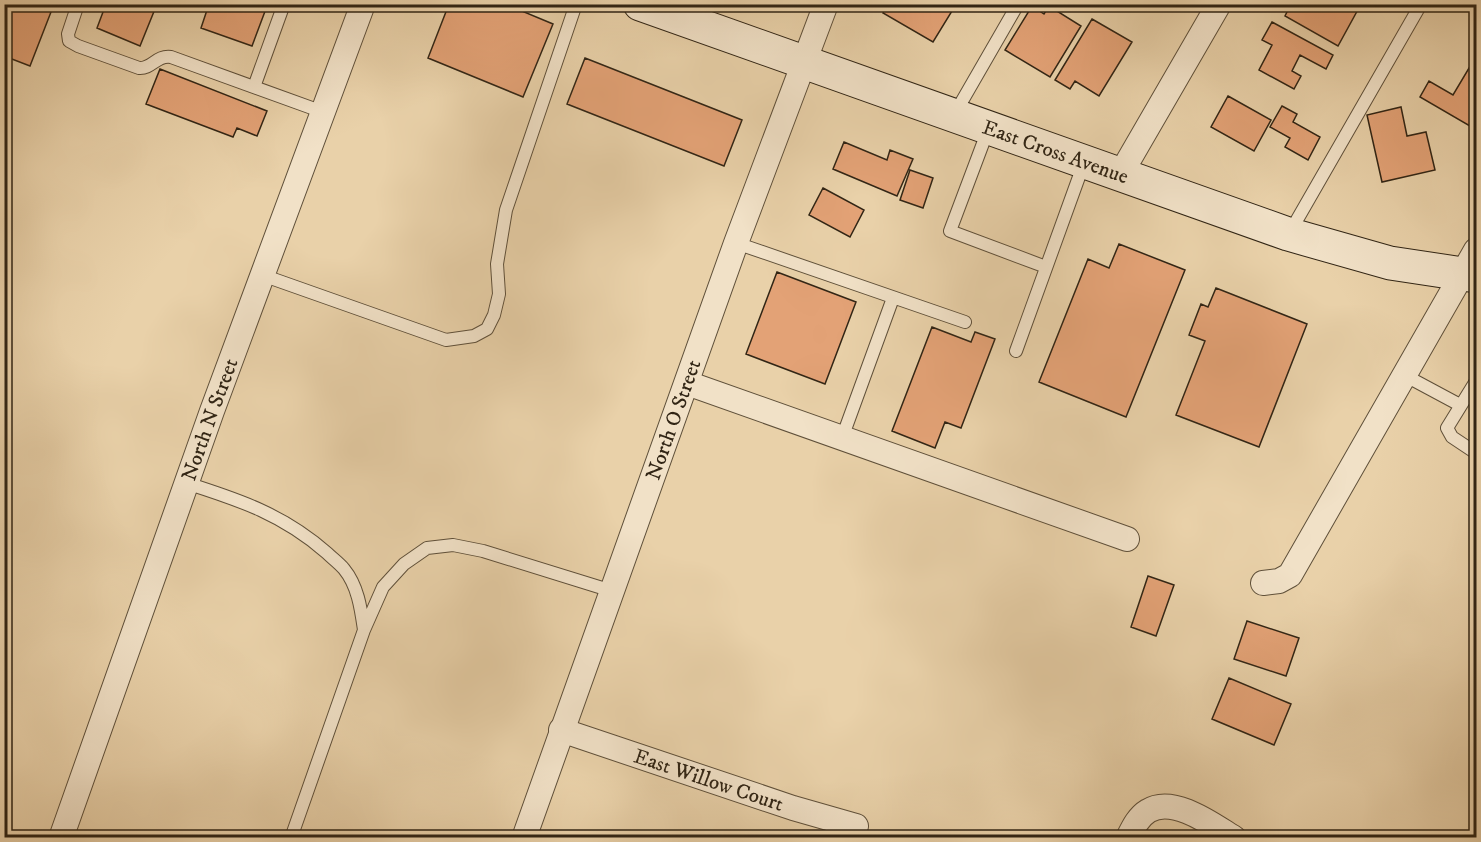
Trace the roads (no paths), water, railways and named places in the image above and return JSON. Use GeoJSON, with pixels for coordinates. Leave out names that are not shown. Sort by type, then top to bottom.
{"type":"FeatureCollection","features":[{"type":"Feature","properties":{"kind":"street","name":"East Cross Avenue"},"geometry":{"type":"LineString","coordinates":[[640,4],[1288,234],[1390,263],[1471,267]]}},
{"type":"Feature","properties":{"kind":"street","name":"North O Street"},"geometry":{"type":"LineString","coordinates":[[524,837],[735,243],[826,4]]}},
{"type":"Feature","properties":{"kind":"street"},"geometry":{"type":"LineString","coordinates":[[1120,175],[1219,4]]}},
{"type":"Feature","properties":{"kind":"street","name":"North N Street"},"geometry":{"type":"LineString","coordinates":[[61,837],[358,6]]}},
{"type":"Feature","properties":{"kind":"street"},"geometry":{"type":"LineString","coordinates":[[1263,583],[1279,582],[1290,575],[1404,375],[1471,267]]}},
{"type":"Feature","properties":{"kind":"street"},"geometry":{"type":"LineString","coordinates":[[687,383],[1127,539]]}},
{"type":"Feature","properties":{"kind":"street","name":"East Willow Court"},"geometry":{"type":"LineString","coordinates":[[561,730],[792,808],[856,826]]}},
{"type":"Feature","properties":{"kind":"street"},"geometry":{"type":"LineString","coordinates":[[1128,837],[1138,821],[1148,811],[1162,806],[1189,812],[1234,837]]}},
{"type":"Feature","properties":{"kind":"lane"},"geometry":{"type":"LineString","coordinates":[[78,4],[68,34],[69,41],[78,46],[139,68],[144,68],[163,56],[171,57],[322,112]]}},
{"type":"Feature","properties":{"kind":"lane"},"geometry":{"type":"LineString","coordinates":[[254,87],[284,4]]}},
{"type":"Feature","properties":{"kind":"lane"},"geometry":{"type":"LineString","coordinates":[[262,275],[446,340],[474,336],[487,329],[494,315],[499,294],[496,264],[506,210],[576,4]]}},
{"type":"Feature","properties":{"kind":"lane"},"geometry":{"type":"LineString","coordinates":[[953,116],[1018,4]]}},
{"type":"Feature","properties":{"kind":"lane"},"geometry":{"type":"LineString","coordinates":[[1288,234],[1421,4]]}},
{"type":"Feature","properties":{"kind":"lane"},"geometry":{"type":"LineString","coordinates":[[989,128],[950,231],[1046,267]]}},
{"type":"Feature","properties":{"kind":"lane"},"geometry":{"type":"LineString","coordinates":[[1016,351],[1084,162]]}},
{"type":"Feature","properties":{"kind":"lane"},"geometry":{"type":"LineString","coordinates":[[735,243],[965,322]]}},
{"type":"Feature","properties":{"kind":"lane"},"geometry":{"type":"LineString","coordinates":[[842,438],[893,298]]}},
{"type":"Feature","properties":{"kind":"lane"},"geometry":{"type":"LineString","coordinates":[[1404,375],[1460,405]]}},
{"type":"Feature","properties":{"kind":"lane"},"geometry":{"type":"LineString","coordinates":[[1476,381],[1447,428],[1452,437],[1476,453]]}},
{"type":"Feature","properties":{"kind":"lane"},"geometry":{"type":"LineString","coordinates":[[186,483],[244,501],[308,537],[345,570],[361,602],[364,630]]}},
{"type":"Feature","properties":{"kind":"lane"},"geometry":{"type":"LineString","coordinates":[[291,837],[364,630],[383,587],[404,564],[427,548],[453,545],[483,551],[612,591]]}}]}
